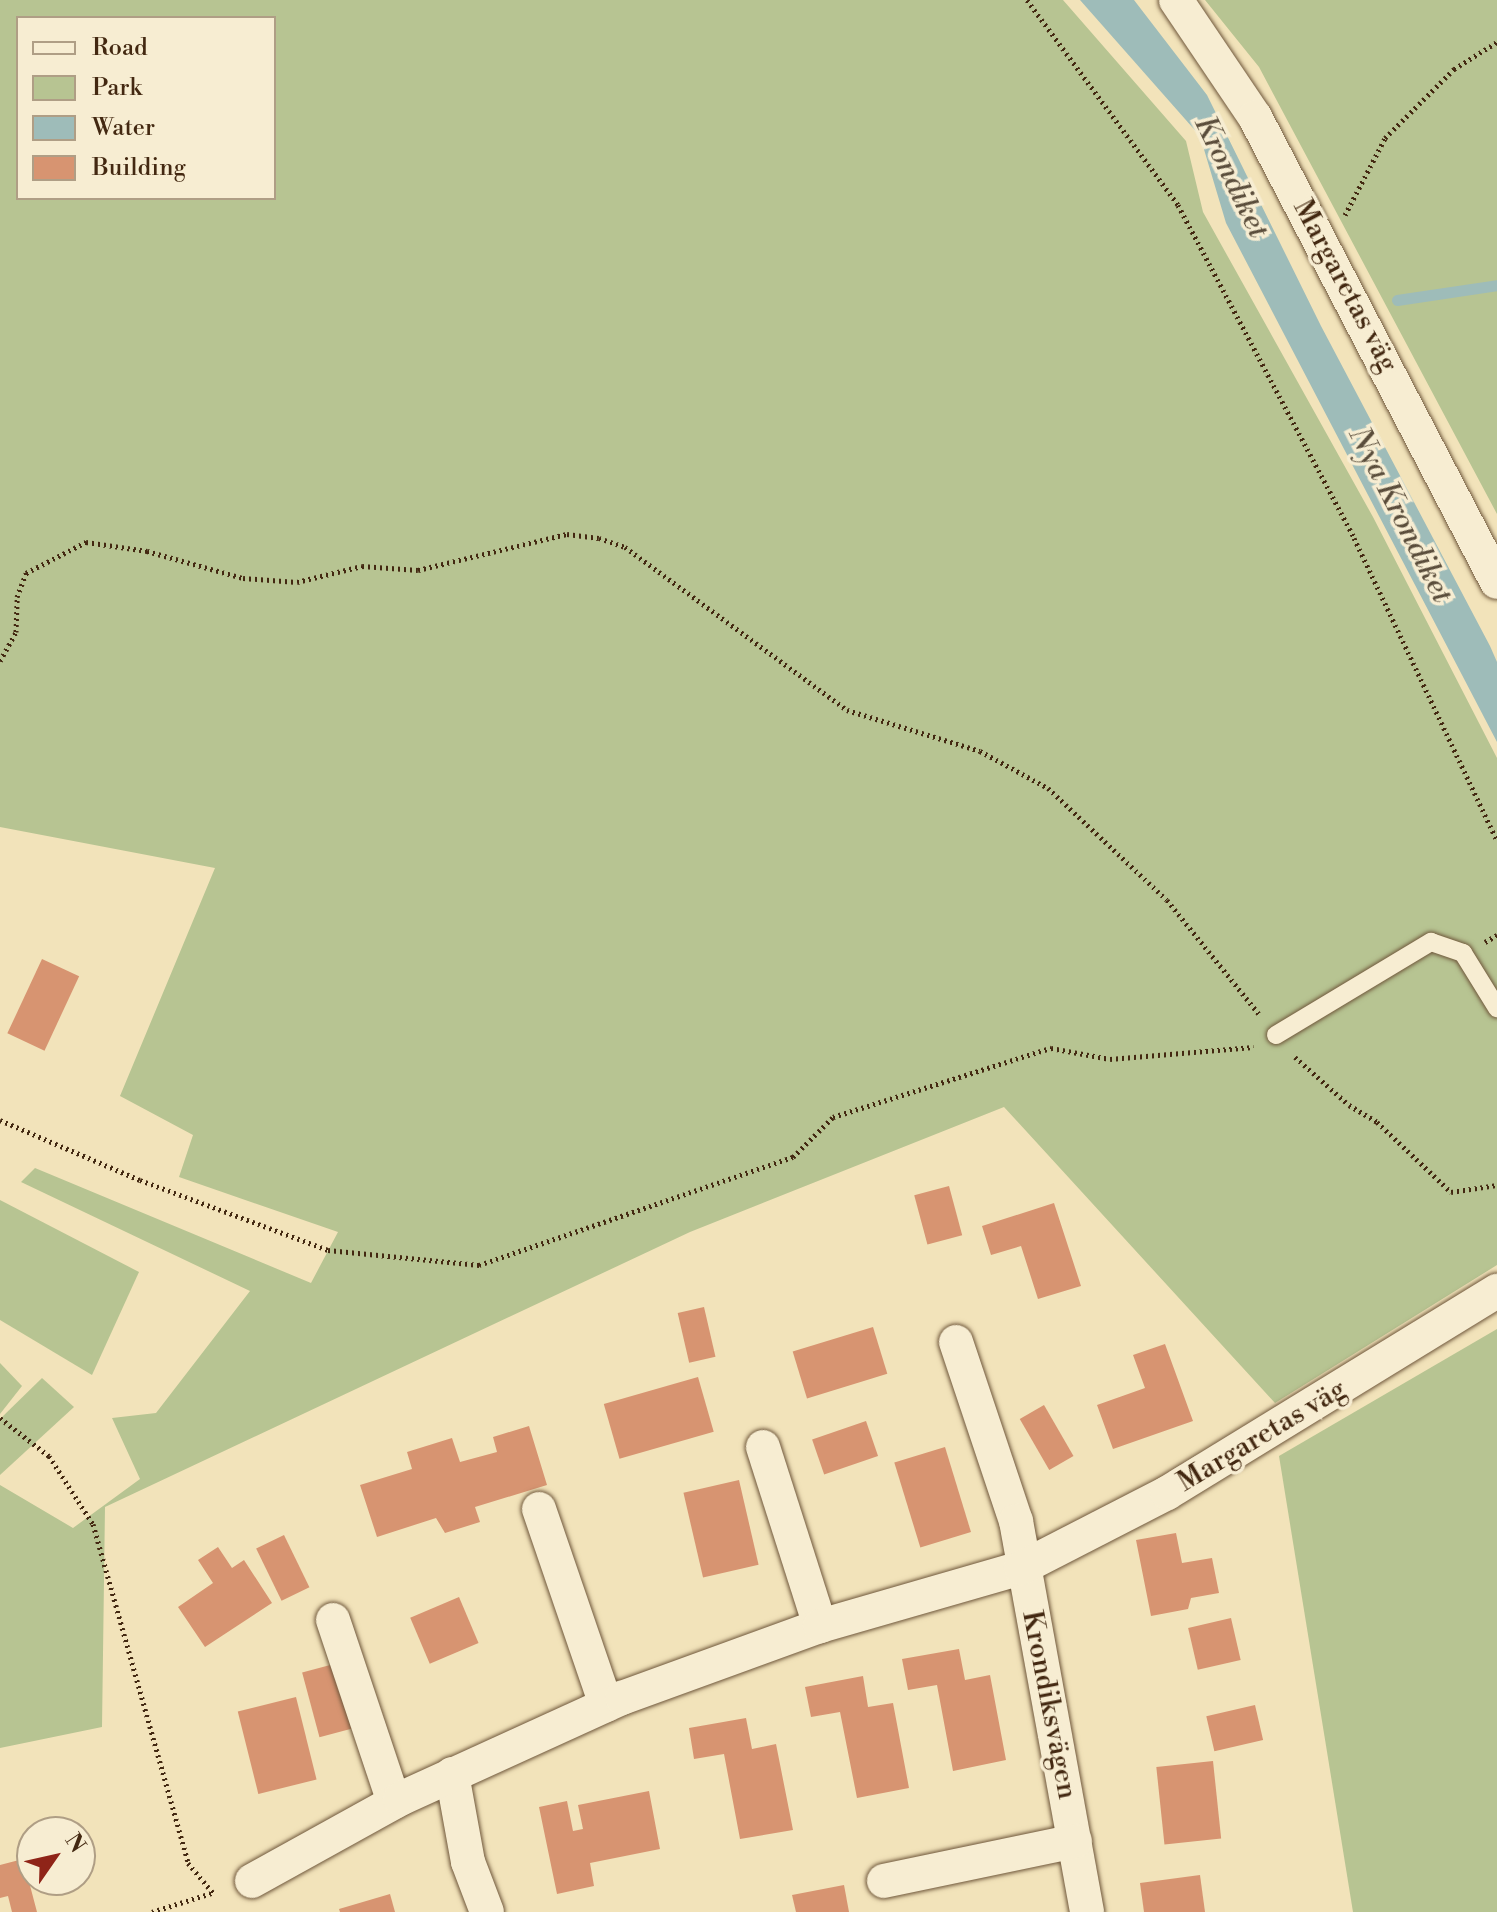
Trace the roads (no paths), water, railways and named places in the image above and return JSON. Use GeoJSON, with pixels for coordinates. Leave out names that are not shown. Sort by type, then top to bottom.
{"type":"FeatureCollection","features":[{"type":"Feature","properties":{"kind":"street","name":"Margaretas väg"},"geometry":{"type":"LineString","coordinates":[[1176,0],[1248,107],[1327,249],[1497,582]]}},
{"type":"Feature","properties":{"kind":"street","name":"Margaretas väg"},"geometry":{"type":"LineString","coordinates":[[252,1881],[394,1802],[606,1705],[820,1626],[1021,1568],[1167,1493],[1497,1291]]}},
{"type":"Feature","properties":{"kind":"street"},"geometry":{"type":"LineString","coordinates":[[956,1342],[1016,1521],[1021,1568]]}},
{"type":"Feature","properties":{"kind":"street"},"geometry":{"type":"LineString","coordinates":[[763,1447],[820,1626]]}},
{"type":"Feature","properties":{"kind":"street"},"geometry":{"type":"LineString","coordinates":[[539,1509],[606,1705]]}},
{"type":"Feature","properties":{"kind":"street","name":"Krondiksvägen"},"geometry":{"type":"LineString","coordinates":[[1021,1568],[1087,1912]]}},
{"type":"Feature","properties":{"kind":"street"},"geometry":{"type":"LineString","coordinates":[[333,1620],[394,1802]]}},
{"type":"Feature","properties":{"kind":"street"},"geometry":{"type":"LineString","coordinates":[[452,1774],[468,1862],[487,1912]]}},
{"type":"Feature","properties":{"kind":"street"},"geometry":{"type":"LineString","coordinates":[[884,1881],[1075,1841]]}},
{"type":"Feature","properties":{"kind":"lane"},"geometry":{"type":"LineString","coordinates":[[1276,1035],[1431,942],[1463,953],[1497,1008]]}},
{"type":"Feature","properties":{"kind":"water","name":"Nya Krondiket"},"geometry":{"type":"Polygon","coordinates":[[[1080,0],[1134,0],[1207,95],[1321,326],[1490,646],[1497,662],[1497,742],[1226,223],[1200,136],[1080,0]]]}},
{"type":"Feature","properties":{"kind":"waterway"},"geometry":{"type":"LineString","coordinates":[[1397,300],[1497,285]]}},
{"type":"Feature","properties":{"kind":"water label","name":"Krondiket"},"geometry":{"type":"Point","coordinates":[1231,177]}}]}
